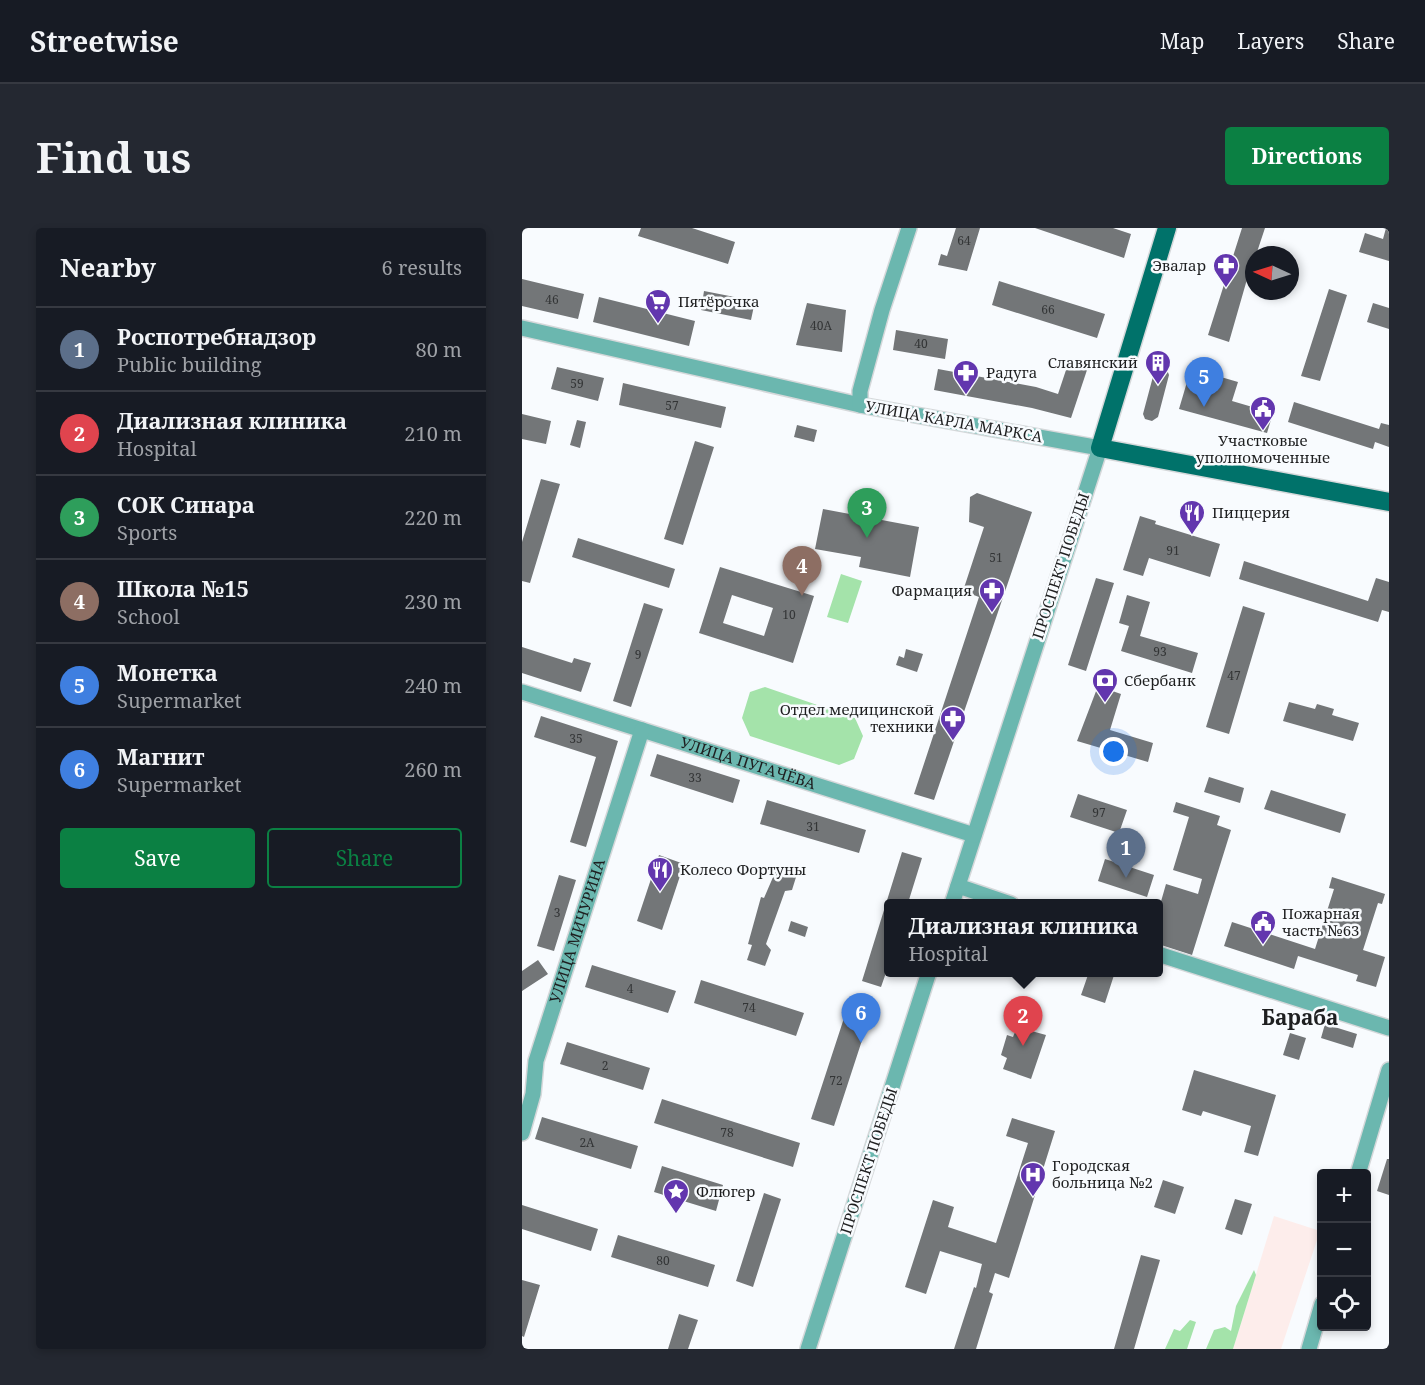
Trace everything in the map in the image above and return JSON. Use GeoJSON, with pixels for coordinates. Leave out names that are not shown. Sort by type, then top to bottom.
{"type":"FeatureCollection","features":[{"type":"Feature","properties":{"kind":"main road","name":"ПРОСПЕКТ ПОБЕДЫ"},"geometry":{"type":"LineString","coordinates":[[1100,448],[1167,228]]}},
{"type":"Feature","properties":{"kind":"main road","name":"УЛИЦА КАРЛА МАРКСА"},"geometry":{"type":"LineString","coordinates":[[1100,448],[1389,502]]}},
{"type":"Feature","properties":{"kind":"street"},"geometry":{"type":"LineString","coordinates":[[860,405],[860,391],[909,228]]}},
{"type":"Feature","properties":{"kind":"street","name":"УЛИЦА КАРЛА МАРКСА"},"geometry":{"type":"LineString","coordinates":[[522,328],[860,405],[1100,448]]}},
{"type":"Feature","properties":{"kind":"street","name":"ПРОСПЕКТ ПОБЕДЫ"},"geometry":{"type":"LineString","coordinates":[[953,899],[1100,448]]}},
{"type":"Feature","properties":{"kind":"street","name":"УЛИЦА ПУГАЧЁВА"},"geometry":{"type":"LineString","coordinates":[[522,692],[974,835]]}},
{"type":"Feature","properties":{"kind":"street","name":"УЛИЦА МИЧУРИНА"},"geometry":{"type":"LineString","coordinates":[[522,1133],[528,1090],[536,1062],[642,730]]}},
{"type":"Feature","properties":{"kind":"street"},"geometry":{"type":"LineString","coordinates":[[958,886],[999,899]]}},
{"type":"Feature","properties":{"kind":"street"},"geometry":{"type":"LineString","coordinates":[[1163,956],[1389,1029]]}},
{"type":"Feature","properties":{"kind":"street","name":"ПРОСПЕКТ ПОБЕДЫ"},"geometry":{"type":"LineString","coordinates":[[808,1349],[927,977]]}},
{"type":"Feature","properties":{"kind":"street"},"geometry":{"type":"LineString","coordinates":[[1359,1169],[1389,1070]]}},
{"type":"Feature","properties":{"kind":"street"},"geometry":{"type":"LineString","coordinates":[[1309,1349],[1317,1322]]}},
{"type":"Feature","properties":{"kind":"shaded area"},"geometry":{"type":"Polygon","coordinates":[[[1274,1216],[1317,1230],[1317,1240],[1281,1349],[1233,1349],[1274,1216]]]}},
{"type":"Feature","properties":{"kind":"green space"},"geometry":{"type":"Polygon","coordinates":[[[841,574],[862,581],[848,623],[827,617],[841,574]]]}},
{"type":"Feature","properties":{"kind":"green space"},"geometry":{"type":"Polygon","coordinates":[[[765,687],[855,718],[863,736],[854,759],[839,765],[750,736],[742,718],[750,692],[765,687]]]}},
{"type":"Feature","properties":{"kind":"green space"},"geometry":{"type":"Polygon","coordinates":[[[1254,1270],[1256,1275],[1233,1349],[1206,1349],[1214,1330],[1225,1327],[1231,1331],[1236,1306],[1254,1270]]]}},
{"type":"Feature","properties":{"kind":"green space"},"geometry":{"type":"Polygon","coordinates":[[[1190,1320],[1196,1322],[1187,1349],[1165,1349],[1174,1329],[1180,1331],[1190,1320]]]}},
{"type":"Feature","properties":{"kind":"building"},"geometry":{"type":"Polygon","coordinates":[[[641,228],[692,228],[735,242],[728,264],[638,236],[641,228]]]}},
{"type":"Feature","properties":{"kind":"building"},"geometry":{"type":"Polygon","coordinates":[[[956,228],[980,228],[967,271],[938,265],[941,254],[947,256],[956,228]]]}},
{"type":"Feature","properties":{"kind":"building"},"geometry":{"type":"Polygon","coordinates":[[[1035,228],[1113,228],[1131,234],[1124,258],[1035,228]]]}},
{"type":"Feature","properties":{"kind":"building"},"geometry":{"type":"Polygon","coordinates":[[[1242,228],[1265,228],[1259,246],[1245,246],[1245,286],[1229,342],[1208,335],[1242,228]]]}},
{"type":"Feature","properties":{"kind":"building"},"geometry":{"type":"Polygon","coordinates":[[[1386,228],[1389,228],[1389,261],[1359,252],[1365,233],[1383,239],[1386,228]]]}},
{"type":"Feature","properties":{"kind":"building"},"geometry":{"type":"Polygon","coordinates":[[[522,279],[584,294],[578,319],[522,306],[522,279]]]}},
{"type":"Feature","properties":{"kind":"building"},"geometry":{"type":"Polygon","coordinates":[[[999,281],[1105,314],[1097,338],[992,305],[999,281]]]}},
{"type":"Feature","properties":{"kind":"building"},"geometry":{"type":"Polygon","coordinates":[[[1329,289],[1347,295],[1320,381],[1301,376],[1329,289]]]}},
{"type":"Feature","properties":{"kind":"building"},"geometry":{"type":"Polygon","coordinates":[[[704,291],[755,301],[751,320],[701,310],[704,291]]]}},
{"type":"Feature","properties":{"kind":"building"},"geometry":{"type":"Polygon","coordinates":[[[599,297],[695,321],[689,346],[593,322],[599,297]]]}},
{"type":"Feature","properties":{"kind":"building"},"geometry":{"type":"Polygon","coordinates":[[[807,303],[846,310],[842,352],[796,345],[807,303]]]}},
{"type":"Feature","properties":{"kind":"building"},"geometry":{"type":"Polygon","coordinates":[[[1373,303],[1389,308],[1389,329],[1367,322],[1373,303]]]}},
{"type":"Feature","properties":{"kind":"building"},"geometry":{"type":"Polygon","coordinates":[[[896,330],[948,339],[945,359],[893,350],[896,330]]]}},
{"type":"Feature","properties":{"kind":"building"},"geometry":{"type":"Polygon","coordinates":[[[1068,364],[1087,370],[1071,418],[1032,408],[934,390],[938,369],[1036,387],[1058,394],[1068,364]]]}},
{"type":"Feature","properties":{"kind":"building","name":"Славянский"},"geometry":{"type":"Polygon","coordinates":[[[1160,365],[1166,367],[1169,375],[1158,417],[1152,421],[1145,419],[1143,414],[1155,369],[1160,365]]]}},
{"type":"Feature","properties":{"kind":"building"},"geometry":{"type":"Polygon","coordinates":[[[557,367],[604,378],[598,401],[551,389],[557,367]]]}},
{"type":"Feature","properties":{"kind":"building"},"geometry":{"type":"Polygon","coordinates":[[[1197,370],[1238,382],[1232,401],[1273,413],[1267,433],[1179,409],[1187,382],[1193,384],[1197,370]]]}},
{"type":"Feature","properties":{"kind":"building"},"geometry":{"type":"Polygon","coordinates":[[[623,383],[726,407],[721,428],[619,405],[623,383]]]}},
{"type":"Feature","properties":{"kind":"building"},"geometry":{"type":"Polygon","coordinates":[[[1294,402],[1379,429],[1381,423],[1389,425],[1389,447],[1375,442],[1373,449],[1288,422],[1294,402]]]}},
{"type":"Feature","properties":{"kind":"building"},"geometry":{"type":"Polygon","coordinates":[[[522,414],[551,421],[546,444],[522,439],[522,414]]]}},
{"type":"Feature","properties":{"kind":"building"},"geometry":{"type":"Polygon","coordinates":[[[577,420],[586,422],[580,448],[570,445],[577,420]]]}},
{"type":"Feature","properties":{"kind":"building"},"geometry":{"type":"Polygon","coordinates":[[[797,425],[817,430],[814,442],[794,437],[797,425]]]}},
{"type":"Feature","properties":{"kind":"building"},"geometry":{"type":"Polygon","coordinates":[[[695,441],[714,447],[683,545],[664,539],[695,441]]]}},
{"type":"Feature","properties":{"kind":"building"},"geometry":{"type":"Polygon","coordinates":[[[541,479],[560,484],[530,583],[522,581],[522,542],[541,479]]]}},
{"type":"Feature","properties":{"kind":"building"},"geometry":{"type":"Polygon","coordinates":[[[977,493],[1032,512],[934,800],[914,794],[979,597],[963,591],[984,527],[969,522],[970,497],[977,493]]]}},
{"type":"Feature","properties":{"kind":"building"},"geometry":{"type":"Polygon","coordinates":[[[823,509],[919,527],[910,577],[859,567],[861,557],[815,549],[823,509]]]}},
{"type":"Feature","properties":{"kind":"building"},"geometry":{"type":"Polygon","coordinates":[[[1140,516],[1156,521],[1155,524],[1220,544],[1210,577],[1149,558],[1143,576],[1123,570],[1140,516]]]}},
{"type":"Feature","properties":{"kind":"building"},"geometry":{"type":"Polygon","coordinates":[[[578,538],[675,569],[669,588],[572,557],[578,538]]]}},
{"type":"Feature","properties":{"kind":"building"},"geometry":{"type":"Polygon","coordinates":[[[1244,561],[1368,601],[1376,578],[1389,582],[1389,612],[1382,610],[1378,622],[1239,579],[1244,561]]]}},
{"type":"Feature","properties":{"kind":"building"},"geometry":{"type":"Polygon","coordinates":[[[720,567],[814,596],[793,663],[699,633],[720,567]],[[732,595],[723,623],[764,636],[773,608],[732,595]]]}},
{"type":"Feature","properties":{"kind":"building"},"geometry":{"type":"Polygon","coordinates":[[[1096,578],[1114,583],[1086,671],[1068,665],[1096,578]]]}},
{"type":"Feature","properties":{"kind":"building"},"geometry":{"type":"Polygon","coordinates":[[[1127,595],[1150,602],[1140,636],[1198,653],[1192,673],[1121,651],[1129,626],[1119,623],[1127,595]]]}},
{"type":"Feature","properties":{"kind":"building"},"geometry":{"type":"Polygon","coordinates":[[[644,603],[663,609],[631,707],[613,701],[644,603]]]}},
{"type":"Feature","properties":{"kind":"building"},"geometry":{"type":"Polygon","coordinates":[[[1243,606],[1265,613],[1229,734],[1206,727],[1243,606]]]}},
{"type":"Feature","properties":{"kind":"building"},"geometry":{"type":"Polygon","coordinates":[[[522,647],[572,663],[574,658],[591,663],[581,692],[522,673],[522,647]]]}},
{"type":"Feature","properties":{"kind":"building"},"geometry":{"type":"Polygon","coordinates":[[[906,649],[923,654],[917,672],[896,665],[899,656],[904,658],[906,649]]]}},
{"type":"Feature","properties":{"kind":"building"},"geometry":{"type":"Polygon","coordinates":[[[1098,686],[1121,694],[1110,730],[1153,743],[1148,762],[1077,741],[1098,686]]]}},
{"type":"Feature","properties":{"kind":"building"},"geometry":{"type":"Polygon","coordinates":[[[1289,702],[1315,709],[1317,704],[1334,709],[1332,715],[1359,723],[1353,741],[1283,721],[1289,702]]]}},
{"type":"Feature","properties":{"kind":"building"},"geometry":{"type":"Polygon","coordinates":[[[541,716],[618,741],[586,847],[570,842],[596,757],[534,737],[541,716]]]}},
{"type":"Feature","properties":{"kind":"building"},"geometry":{"type":"Polygon","coordinates":[[[657,754],[740,780],[733,803],[650,776],[657,754]]]}},
{"type":"Feature","properties":{"kind":"building"},"geometry":{"type":"Polygon","coordinates":[[[1209,777],[1244,788],[1240,803],[1204,792],[1209,777]]]}},
{"type":"Feature","properties":{"kind":"building"},"geometry":{"type":"Polygon","coordinates":[[[1271,790],[1346,814],[1340,833],[1264,809],[1271,790]]]}},
{"type":"Feature","properties":{"kind":"building"},"geometry":{"type":"Polygon","coordinates":[[[1078,794],[1127,810],[1119,833],[1070,817],[1078,794]]]}},
{"type":"Feature","properties":{"kind":"building"},"geometry":{"type":"Polygon","coordinates":[[[767,800],[866,830],[859,853],[760,824],[767,800]]]}},
{"type":"Feature","properties":{"kind":"building"},"geometry":{"type":"Polygon","coordinates":[[[1176,802],[1220,816],[1217,825],[1231,830],[1192,955],[1163,946],[1162,899],[1166,884],[1198,894],[1202,879],[1173,870],[1189,817],[1173,812],[1176,802]]]}},
{"type":"Feature","properties":{"kind":"building"},"geometry":{"type":"Polygon","coordinates":[[[902,852],[922,858],[909,899],[887,899],[902,852]]]}},
{"type":"Feature","properties":{"kind":"building","name":"Колесо Фортуны"},"geometry":{"type":"Polygon","coordinates":[[[659,855],[684,864],[662,930],[637,921],[659,855]]]}},
{"type":"Feature","properties":{"kind":"building"},"geometry":{"type":"Polygon","coordinates":[[[1105,859],[1154,875],[1147,897],[1098,881],[1105,859]]]}},
{"type":"Feature","properties":{"kind":"building"},"geometry":{"type":"Polygon","coordinates":[[[777,868],[797,874],[792,890],[785,891],[766,944],[771,950],[765,966],[747,960],[752,945],[748,944],[761,897],[764,898],[777,868]]]}},
{"type":"Feature","properties":{"kind":"building"},"geometry":{"type":"Polygon","coordinates":[[[559,875],[576,880],[554,951],[537,946],[559,875]]]}},
{"type":"Feature","properties":{"kind":"building"},"geometry":{"type":"Polygon","coordinates":[[[1332,877],[1385,894],[1382,904],[1378,903],[1363,950],[1385,957],[1376,987],[1356,981],[1358,975],[1298,956],[1294,969],[1224,946],[1232,922],[1315,949],[1334,889],[1329,888],[1332,877]]]}},
{"type":"Feature","properties":{"kind":"building"},"geometry":{"type":"Polygon","coordinates":[[[884,910],[884,977],[881,987],[862,981],[884,910]]]}},
{"type":"Feature","properties":{"kind":"building"},"geometry":{"type":"Polygon","coordinates":[[[791,921],[808,927],[805,937],[788,931],[791,921]]]}},
{"type":"Feature","properties":{"kind":"building"},"geometry":{"type":"Polygon","coordinates":[[[538,960],[548,974],[522,991],[522,971],[538,960]]]}},
{"type":"Feature","properties":{"kind":"building"},"geometry":{"type":"Polygon","coordinates":[[[592,965],[676,991],[668,1013],[585,987],[592,965]]]}},
{"type":"Feature","properties":{"kind":"building"},"geometry":{"type":"Polygon","coordinates":[[[1087,977],[1113,977],[1105,1003],[1081,995],[1087,977]]]}},
{"type":"Feature","properties":{"kind":"building"},"geometry":{"type":"Polygon","coordinates":[[[701,980],[804,1013],[796,1036],[694,1003],[701,980]]]}},
{"type":"Feature","properties":{"kind":"building"},"geometry":{"type":"Polygon","coordinates":[[[845,1015],[868,1022],[834,1126],[811,1119],[845,1015]]]}},
{"type":"Feature","properties":{"kind":"building"},"geometry":{"type":"Polygon","coordinates":[[[1325,1024],[1357,1034],[1353,1048],[1321,1038],[1325,1024]]]}},
{"type":"Feature","properties":{"kind":"building"},"geometry":{"type":"Polygon","coordinates":[[[1017,1027],[1046,1035],[1031,1079],[1003,1069],[1007,1058],[1001,1055],[1007,1035],[1013,1037],[1017,1027]]]}},
{"type":"Feature","properties":{"kind":"building"},"geometry":{"type":"Polygon","coordinates":[[[1290,1033],[1306,1038],[1299,1060],[1283,1055],[1290,1033]]]}},
{"type":"Feature","properties":{"kind":"building"},"geometry":{"type":"Polygon","coordinates":[[[567,1042],[650,1068],[643,1090],[560,1064],[567,1042]]]}},
{"type":"Feature","properties":{"kind":"building"},"geometry":{"type":"Polygon","coordinates":[[[1194,1070],[1276,1095],[1258,1156],[1244,1152],[1251,1126],[1203,1111],[1201,1116],[1182,1110],[1194,1070]]]}},
{"type":"Feature","properties":{"kind":"building"},"geometry":{"type":"Polygon","coordinates":[[[662,1099],[800,1143],[793,1167],[654,1123],[662,1099]]]}},
{"type":"Feature","properties":{"kind":"building"},"geometry":{"type":"Polygon","coordinates":[[[542,1117],[638,1146],[631,1169],[535,1139],[542,1117]]]}},
{"type":"Feature","properties":{"kind":"building"},"geometry":{"type":"Polygon","coordinates":[[[1012,1118],[1055,1131],[1009,1278],[995,1273],[989,1292],[993,1294],[976,1349],[954,1349],[974,1287],[976,1288],[982,1264],[940,1251],[926,1294],[905,1287],[933,1200],[954,1207],[948,1227],[996,1243],[1028,1143],[1006,1136],[1012,1118]]]}},
{"type":"Feature","properties":{"kind":"building"},"geometry":{"type":"Polygon","coordinates":[[[1387,1159],[1389,1159],[1389,1195],[1377,1191],[1387,1159]]]}},
{"type":"Feature","properties":{"kind":"building"},"geometry":{"type":"Polygon","coordinates":[[[662,1166],[723,1185],[716,1211],[654,1192],[662,1166]]]}},
{"type":"Feature","properties":{"kind":"building"},"geometry":{"type":"Polygon","coordinates":[[[1163,1180],[1184,1187],[1175,1214],[1154,1207],[1163,1180]]]}},
{"type":"Feature","properties":{"kind":"building"},"geometry":{"type":"Polygon","coordinates":[[[764,1193],[781,1199],[753,1287],[736,1281],[764,1193]]]}},
{"type":"Feature","properties":{"kind":"building"},"geometry":{"type":"Polygon","coordinates":[[[1235,1199],[1252,1204],[1242,1235],[1225,1229],[1235,1199]]]}},
{"type":"Feature","properties":{"kind":"building"},"geometry":{"type":"Polygon","coordinates":[[[522,1205],[598,1229],[591,1251],[522,1229],[522,1205]]]}},
{"type":"Feature","properties":{"kind":"building"},"geometry":{"type":"Polygon","coordinates":[[[618,1235],[715,1265],[708,1287],[611,1257],[618,1235]]]}},
{"type":"Feature","properties":{"kind":"building"},"geometry":{"type":"Polygon","coordinates":[[[1141,1255],[1160,1260],[1134,1349],[1114,1349],[1141,1255]]]}},
{"type":"Feature","properties":{"kind":"building"},"geometry":{"type":"Polygon","coordinates":[[[522,1280],[540,1285],[524,1337],[522,1336],[522,1280]]]}},
{"type":"Feature","properties":{"kind":"building"},"geometry":{"type":"Polygon","coordinates":[[[679,1314],[698,1320],[688,1349],[668,1349],[679,1314]]]}},
{"type":"Feature","properties":{"kind":"place","name":"Эвалар"},"geometry":{"type":"Point","coordinates":[1226,289]}},
{"type":"Feature","properties":{"kind":"place","name":"Пятёрочка"},"geometry":{"type":"Point","coordinates":[658,325]}},
{"type":"Feature","properties":{"kind":"place","name":"Славянский"},"geometry":{"type":"Point","coordinates":[1158,386]}},
{"type":"Feature","properties":{"kind":"place","name":"Радуга"},"geometry":{"type":"Point","coordinates":[966,396]}},
{"type":"Feature","properties":{"kind":"place","name":"Монетка"},"geometry":{"type":"Point","coordinates":[1204,407]}},
{"type":"Feature","properties":{"kind":"place","name":"Участковые уполномоченные"},"geometry":{"type":"Point","coordinates":[1263,432]}},
{"type":"Feature","properties":{"kind":"place","name":"Пиццерия"},"geometry":{"type":"Point","coordinates":[1192,536]}},
{"type":"Feature","properties":{"kind":"place","name":"СОК Синара"},"geometry":{"type":"Point","coordinates":[867,538]}},
{"type":"Feature","properties":{"kind":"place","name":"Школа №15"},"geometry":{"type":"Point","coordinates":[802,596]}},
{"type":"Feature","properties":{"kind":"place","name":"Фармация"},"geometry":{"type":"Point","coordinates":[992,614]}},
{"type":"Feature","properties":{"kind":"place","name":"Сбербанк"},"geometry":{"type":"Point","coordinates":[1105,704]}},
{"type":"Feature","properties":{"kind":"place","name":"Отдел медицинской техники"},"geometry":{"type":"Point","coordinates":[953,742]}},
{"type":"Feature","properties":{"kind":"place","name":"Роспотребнадзор"},"geometry":{"type":"Point","coordinates":[1126,878]}},
{"type":"Feature","properties":{"kind":"place","name":"Колесо Фортуны"},"geometry":{"type":"Point","coordinates":[660,893]}},
{"type":"Feature","properties":{"kind":"place","name":"Пожарная часть №63"},"geometry":{"type":"Point","coordinates":[1263,946]}},
{"type":"Feature","properties":{"kind":"place","name":"Магнит"},"geometry":{"type":"Point","coordinates":[861,1043]}},
{"type":"Feature","properties":{"kind":"place","name":"Диализная клиника"},"geometry":{"type":"Point","coordinates":[1023,1046]}},
{"type":"Feature","properties":{"kind":"place","name":"Городская больница №2"},"geometry":{"type":"Point","coordinates":[1033,1198]}},
{"type":"Feature","properties":{"kind":"place","name":"Флюгер"},"geometry":{"type":"Point","coordinates":[676,1215]}},
{"type":"Feature","properties":{"kind":"district","name":"Бараба"},"geometry":{"type":"Point","coordinates":[1300,1018]}}]}
